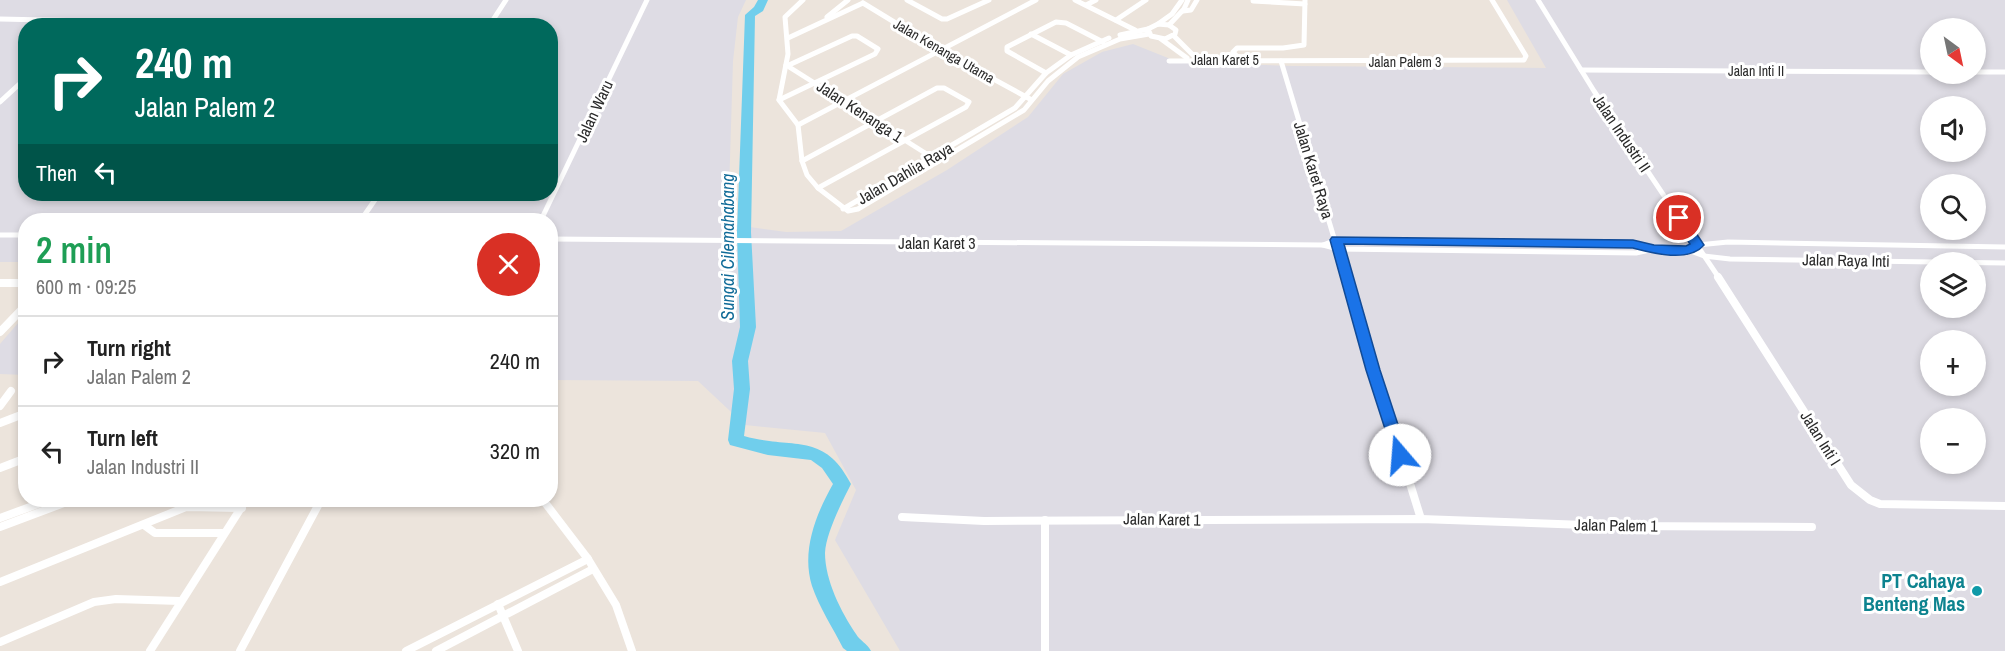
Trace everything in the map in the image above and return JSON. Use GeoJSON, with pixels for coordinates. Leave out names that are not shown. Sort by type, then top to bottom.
{"type":"FeatureCollection","features":[{"type":"Feature","properties":{"kind":"street"},"geometry":{"type":"LineString","coordinates":[[494,18],[506,0]]}},
{"type":"Feature","properties":{"kind":"street","name":"Jalan Waru"},"geometry":{"type":"LineString","coordinates":[[558,185],[647,0]]}},
{"type":"Feature","properties":{"kind":"street"},"geometry":{"type":"LineString","coordinates":[[779,100],[788,65],[785,17],[803,0]]}},
{"type":"Feature","properties":{"kind":"street"},"geometry":{"type":"LineString","coordinates":[[825,20],[832,11],[848,0]]}},
{"type":"Feature","properties":{"kind":"street"},"geometry":{"type":"LineString","coordinates":[[907,0],[942,19],[947,19],[988,0]]}},
{"type":"Feature","properties":{"kind":"street"},"geometry":{"type":"LineString","coordinates":[[798,125],[1036,0]]}},
{"type":"Feature","properties":{"kind":"street"},"geometry":{"type":"LineString","coordinates":[[1075,0],[1135,30]]}},
{"type":"Feature","properties":{"kind":"street"},"geometry":{"type":"LineString","coordinates":[[1086,5],[1096,0]]}},
{"type":"Feature","properties":{"kind":"street"},"geometry":{"type":"LineString","coordinates":[[1116,20],[1146,0]]}},
{"type":"Feature","properties":{"kind":"street"},"geometry":{"type":"LineString","coordinates":[[1182,0],[1172,14],[1148,31],[1190,60]]}},
{"type":"Feature","properties":{"kind":"street"},"geometry":{"type":"LineString","coordinates":[[1169,25],[1183,10],[1188,0]]}},
{"type":"Feature","properties":{"kind":"street"},"geometry":{"type":"LineString","coordinates":[[1183,10],[1191,10],[1197,0]]}},
{"type":"Feature","properties":{"kind":"street","name":"Jalan Palem 3"},"geometry":{"type":"LineString","coordinates":[[1281,61],[1524,60],[1526,56],[1492,0]]}},
{"type":"Feature","properties":{"kind":"street","name":"Jalan Industri II"},"geometry":{"type":"LineString","coordinates":[[1538,0],[1581,70],[1704,256]]}},
{"type":"Feature","properties":{"kind":"street"},"geometry":{"type":"LineString","coordinates":[[788,38],[863,1]]}},
{"type":"Feature","properties":{"kind":"street","name":"Jalan Kenanga Utama"},"geometry":{"type":"LineString","coordinates":[[863,1],[940,50],[1033,101]]}},
{"type":"Feature","properties":{"kind":"street"},"geometry":{"type":"LineString","coordinates":[[1239,59],[1233,52],[1237,48],[1283,48],[1304,45],[1305,2],[1253,1]]}},
{"type":"Feature","properties":{"kind":"street"},"geometry":{"type":"LineString","coordinates":[[0,19],[18,19]]}},
{"type":"Feature","properties":{"kind":"street"},"geometry":{"type":"LineString","coordinates":[[1046,73],[1006,50],[1051,23],[1061,22],[1104,42]]}},
{"type":"Feature","properties":{"kind":"street"},"geometry":{"type":"LineString","coordinates":[[1158,24],[1169,25],[1176,30],[1174,36]]}},
{"type":"Feature","properties":{"kind":"street","name":"Jalan Dahlia Raya"},"geometry":{"type":"LineString","coordinates":[[818,188],[848,211],[858,209],[1015,108],[1046,73],[1071,55],[1135,30],[1148,31]]}},
{"type":"Feature","properties":{"kind":"street","name":"Jalan Dahlia Raya"},"geometry":{"type":"LineString","coordinates":[[935,159],[1024,110],[1058,71],[1078,57],[1104,42],[1148,31]]}},
{"type":"Feature","properties":{"kind":"street"},"geometry":{"type":"LineString","coordinates":[[1031,34],[1071,55]]}},
{"type":"Feature","properties":{"kind":"street"},"geometry":{"type":"LineString","coordinates":[[779,100],[875,54],[878,49],[857,36],[852,36],[788,65]]}},
{"type":"Feature","properties":{"kind":"street"},"geometry":{"type":"LineString","coordinates":[[1161,39],[1174,36]]}},
{"type":"Feature","properties":{"kind":"street"},"geometry":{"type":"LineString","coordinates":[[1174,36],[1198,60]]}},
{"type":"Feature","properties":{"kind":"street","name":"Jalan Karet 5"},"geometry":{"type":"LineString","coordinates":[[1169,61],[1239,59],[1281,61]]}},
{"type":"Feature","properties":{"kind":"street","name":"Jalan Karet Raya"},"geometry":{"type":"LineString","coordinates":[[1281,61],[1373,370],[1421,519]]}},
{"type":"Feature","properties":{"kind":"street","name":"Jalan Kenanga 1"},"geometry":{"type":"LineString","coordinates":[[788,65],[935,159]]}},
{"type":"Feature","properties":{"kind":"street","name":"Jalan Inti II"},"geometry":{"type":"LineString","coordinates":[[1581,70],[1920,72]]}},
{"type":"Feature","properties":{"kind":"street"},"geometry":{"type":"LineString","coordinates":[[1986,72],[2005,72]]}},
{"type":"Feature","properties":{"kind":"street"},"geometry":{"type":"LineString","coordinates":[[0,102],[18,85]]}},
{"type":"Feature","properties":{"kind":"street"},"geometry":{"type":"LineString","coordinates":[[779,100],[798,125],[802,161],[807,176],[818,188],[966,107],[969,102],[939,87],[802,161]]}},
{"type":"Feature","properties":{"kind":"street"},"geometry":{"type":"LineString","coordinates":[[0,235],[18,235]]}},
{"type":"Feature","properties":{"kind":"street","name":"Jalan Karet 3"},"geometry":{"type":"LineString","coordinates":[[558,239],[1323,245],[1338,249],[1636,253],[1654,249]]}},
{"type":"Feature","properties":{"kind":"street"},"geometry":{"type":"LineString","coordinates":[[1336,240],[1633,244],[1654,249],[1688,250],[1698,245]]}},
{"type":"Feature","properties":{"kind":"street","name":"Jalan Karet 3"},"geometry":{"type":"LineString","coordinates":[[1323,245],[1336,240]]}},
{"type":"Feature","properties":{"kind":"street","name":"Jalan Raya Inti"},"geometry":{"type":"LineString","coordinates":[[1698,245],[1728,242],[2005,247]]}},
{"type":"Feature","properties":{"kind":"street","name":"Jalan Raya Inti"},"geometry":{"type":"LineString","coordinates":[[1688,250],[1704,256],[1730,259],[2005,263]]}},
{"type":"Feature","properties":{"kind":"street","name":"Jalan Inti I"},"geometry":{"type":"LineString","coordinates":[[1704,256],[1851,486],[1859,493],[1880,504],[2005,506]]}},
{"type":"Feature","properties":{"kind":"street"},"geometry":{"type":"LineString","coordinates":[[0,283],[18,283]]}},
{"type":"Feature","properties":{"kind":"street"},"geometry":{"type":"LineString","coordinates":[[2,328],[18,313]]}},
{"type":"Feature","properties":{"kind":"street"},"geometry":{"type":"LineString","coordinates":[[0,406],[11,391]]}},
{"type":"Feature","properties":{"kind":"street"},"geometry":{"type":"LineString","coordinates":[[0,423],[18,416]]}},
{"type":"Feature","properties":{"kind":"street"},"geometry":{"type":"LineString","coordinates":[[0,468],[18,461]]}},
{"type":"Feature","properties":{"kind":"street"},"geometry":{"type":"LineString","coordinates":[[0,518],[30,507]]}},
{"type":"Feature","properties":{"kind":"street"},"geometry":{"type":"LineString","coordinates":[[0,527],[53,507]]}},
{"type":"Feature","properties":{"kind":"street"},"geometry":{"type":"LineString","coordinates":[[0,582],[186,507],[242,508]]}},
{"type":"Feature","properties":{"kind":"street"},"geometry":{"type":"LineString","coordinates":[[240,651],[317,507]]}},
{"type":"Feature","properties":{"kind":"street"},"geometry":{"type":"LineString","coordinates":[[548,507],[588,559],[616,605],[632,651]]}},
{"type":"Feature","properties":{"kind":"street"},"geometry":{"type":"LineString","coordinates":[[150,651],[180,601],[242,508]]}},
{"type":"Feature","properties":{"kind":"street","name":"Jalan Karet 1"},"geometry":{"type":"LineString","coordinates":[[902,517],[984,521],[1421,519]]}},
{"type":"Feature","properties":{"kind":"street","name":"Jalan Palem 1"},"geometry":{"type":"LineString","coordinates":[[1421,519],[1612,526],[1812,527]]}},
{"type":"Feature","properties":{"kind":"street"},"geometry":{"type":"LineString","coordinates":[[1045,520],[1045,651]]}},
{"type":"Feature","properties":{"kind":"street"},"geometry":{"type":"LineString","coordinates":[[144,525],[155,533],[224,533]]}},
{"type":"Feature","properties":{"kind":"street"},"geometry":{"type":"LineString","coordinates":[[406,651],[588,559]]}},
{"type":"Feature","properties":{"kind":"street"},"geometry":{"type":"LineString","coordinates":[[436,651],[594,569]]}},
{"type":"Feature","properties":{"kind":"street"},"geometry":{"type":"LineString","coordinates":[[0,642],[94,602],[116,598],[180,601]]}},
{"type":"Feature","properties":{"kind":"street"},"geometry":{"type":"LineString","coordinates":[[498,604],[518,651]]}},
{"type":"Feature","properties":{"kind":"shaded area"},"geometry":{"type":"Polygon","coordinates":[[[0,0],[746,0],[738,17],[733,61],[728,224],[786,232],[841,231],[947,170],[1028,117],[1063,74],[1102,52],[1133,44],[1178,62],[1293,66],[1546,68],[1507,0],[2005,0],[2005,651],[900,651],[835,540],[856,490],[825,433],[745,425],[698,381],[558,380],[558,213],[18,213],[18,262],[0,262],[0,0]]]}},
{"type":"Feature","properties":{"kind":"shaded area"},"geometry":{"type":"Polygon","coordinates":[[[18,323],[18,375],[0,374],[0,344],[18,323]]]}},
{"type":"Feature","properties":{"kind":"waterway","name":"Sungai Cilemahabang"},"geometry":{"type":"LineString","coordinates":[[763,0],[759,9],[750,15],[744,232],[748,327],[740,361],[742,389],[736,440],[759,447],[814,454],[821,457],[835,472],[842,484],[830,505],[816,552],[821,585],[850,642],[861,651]]}},
{"type":"Feature","properties":{"kind":"place","name":"PT Cahaya Benteng Mas"},"geometry":{"type":"Point","coordinates":[1977,591]}},
{"type":"Feature","properties":{"kind":"route"},"geometry":{"type":"LineString","coordinates":[[1400,455],[1336,240],[1633,244],[1654,249],[1688,250],[1698,245],[1679,218]]}}]}
